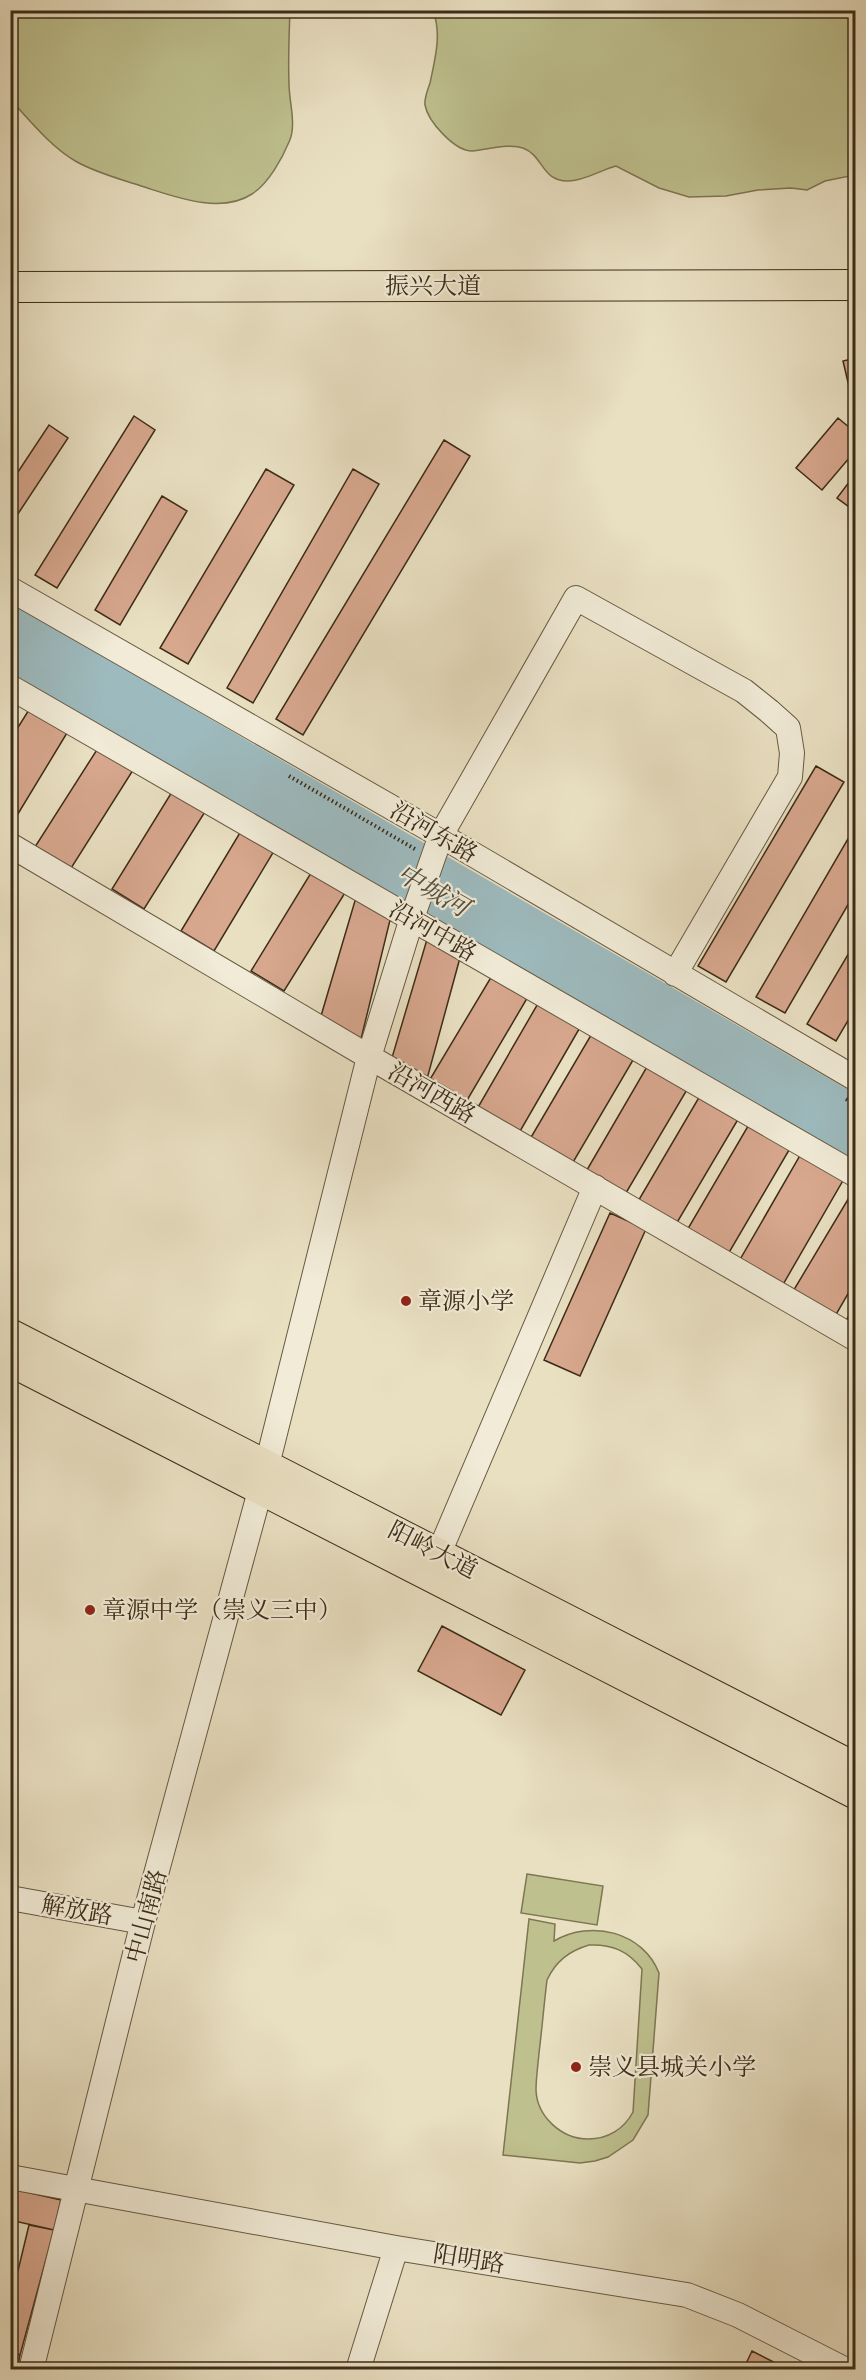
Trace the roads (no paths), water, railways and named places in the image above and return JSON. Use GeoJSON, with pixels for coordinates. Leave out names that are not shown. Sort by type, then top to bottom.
{"type":"FeatureCollection","features":[{"type":"Feature","properties":{"kind":"main road","name":"振兴大道"},"geometry":{"type":"LineString","coordinates":[[10,273],[855,273]]}},
{"type":"Feature","properties":{"kind":"main road","name":"振兴大道"},"geometry":{"type":"LineString","coordinates":[[10,287],[855,285]]}},
{"type":"Feature","properties":{"kind":"main road","name":"阳岭大道"},"geometry":{"type":"LineString","coordinates":[[10,1334],[264,1478],[855,1794]]}},
{"type":"Feature","properties":{"kind":"main road","name":"阳岭大道"},"geometry":{"type":"LineString","coordinates":[[10,1361],[264,1478],[439,1553],[855,1768]]}},
{"type":"Feature","properties":{"kind":"street","name":"沿河东路"},"geometry":{"type":"LineString","coordinates":[[10,590],[441,835],[855,1079]]}},
{"type":"Feature","properties":{"kind":"street","name":"中山南路"},"geometry":{"type":"LineString","coordinates":[[31,2370],[78,2190],[143,1922],[264,1478],[369,1057],[441,835],[576,598],[744,691],[788,728],[792,753],[790,777],[675,974]]}},
{"type":"Feature","properties":{"kind":"street","name":"沿河中路"},"geometry":{"type":"LineString","coordinates":[[10,687],[415,910],[855,1175]]}},
{"type":"Feature","properties":{"kind":"street","name":"沿河西路"},"geometry":{"type":"LineString","coordinates":[[10,845],[369,1057],[595,1186],[855,1339]]}},
{"type":"Feature","properties":{"kind":"street"},"geometry":{"type":"LineString","coordinates":[[439,1553],[595,1186]]}},
{"type":"Feature","properties":{"kind":"street","name":"解放路"},"geometry":{"type":"LineString","coordinates":[[10,1898],[143,1922]]}},
{"type":"Feature","properties":{"kind":"street","name":"阳明路"},"geometry":{"type":"LineString","coordinates":[[10,2177],[396,2248],[687,2295],[738,2315],[846,2370]]}},
{"type":"Feature","properties":{"kind":"street"},"geometry":{"type":"LineString","coordinates":[[358,2370],[396,2248]]}},
{"type":"Feature","properties":{"kind":"waterway","name":"中城河"},"geometry":{"type":"LineString","coordinates":[[10,622],[856,1114]]}},
{"type":"Feature","properties":{"kind":"waterway","name":"中城河"},"geometry":{"type":"LineString","coordinates":[[10,654],[856,1148]]}},
{"type":"Feature","properties":{"kind":"place","name":"章源小学"},"geometry":{"type":"Point","coordinates":[406,1301]}},
{"type":"Feature","properties":{"kind":"place","name":"章源中学（崇义三中）"},"geometry":{"type":"Point","coordinates":[90,1610]}},
{"type":"Feature","properties":{"kind":"place","name":"崇义县城关小学"},"geometry":{"type":"Point","coordinates":[576,2067]}}]}
